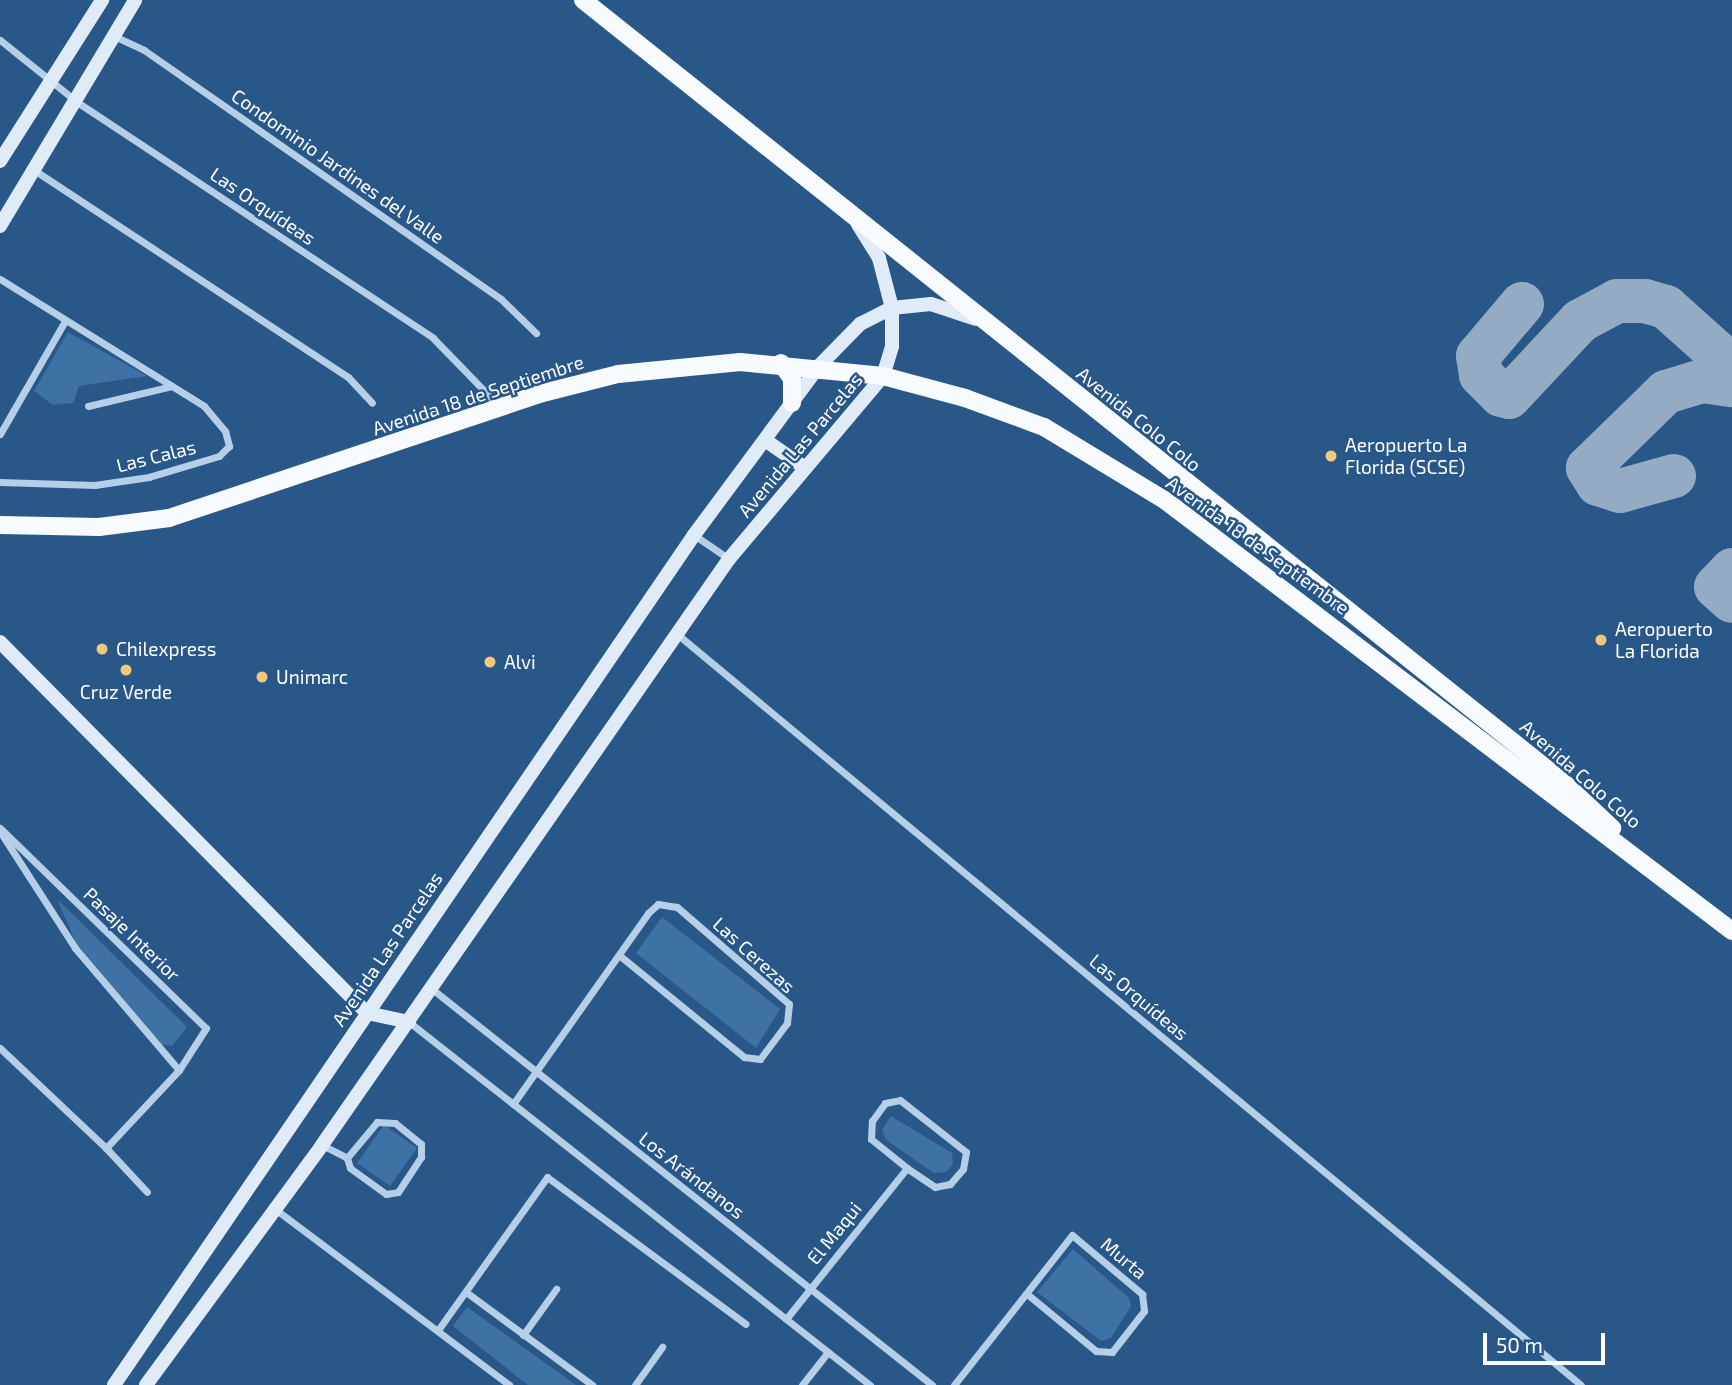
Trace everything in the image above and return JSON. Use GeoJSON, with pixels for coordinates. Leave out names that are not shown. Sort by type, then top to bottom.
{"type":"FeatureCollection","features":[{"type":"Feature","properties":{"kind":"main road"},"geometry":{"type":"LineString","coordinates":[[0,161],[102,0]]}},
{"type":"Feature","properties":{"kind":"main road"},"geometry":{"type":"LineString","coordinates":[[0,226],[77,102],[135,0]]}},
{"type":"Feature","properties":{"kind":"main road","name":"Avenida Colo Colo"},"geometry":{"type":"LineString","coordinates":[[583,0],[1562,781],[1663,876]]}},
{"type":"Feature","properties":{"kind":"main road","name":"Avenida Las Parcelas"},"geometry":{"type":"LineString","coordinates":[[146,1385],[323,1145],[729,559],[883,376],[892,346],[892,308],[883,269],[870,241],[833,198]]}},
{"type":"Feature","properties":{"kind":"main road","name":"Avenida Las Parcelas"},"geometry":{"type":"LineString","coordinates":[[114,1385],[694,535],[819,366],[860,324],[892,308],[918,303],[939,306],[977,320],[1007,338]]}},
{"type":"Feature","properties":{"kind":"main road","name":"Avenida 18 de Septiembre"},"geometry":{"type":"LineString","coordinates":[[0,526],[99,527],[169,518],[500,408],[631,372],[699,363],[781,363],[883,376],[1024,419],[1110,465],[1217,536],[1553,797],[1663,876]]}},
{"type":"Feature","properties":{"kind":"main road"},"geometry":{"type":"LineString","coordinates":[[781,363],[792,379],[792,403]]}},
{"type":"Feature","properties":{"kind":"main road"},"geometry":{"type":"LineString","coordinates":[[765,440],[805,468]]}},
{"type":"Feature","properties":{"kind":"main road"},"geometry":{"type":"LineString","coordinates":[[0,642],[367,1013],[409,1022]]}},
{"type":"Feature","properties":{"kind":"main road"},"geometry":{"type":"LineString","coordinates":[[1663,876],[1732,931]]}},
{"type":"Feature","properties":{"kind":"street","name":"Condominio Jardines del Valle"},"geometry":{"type":"LineString","coordinates":[[114,37],[144,50],[501,299],[536,333]]}},
{"type":"Feature","properties":{"kind":"street","name":"Las Orquídeas"},"geometry":{"type":"LineString","coordinates":[[0,40],[77,102],[433,338],[500,408]]}},
{"type":"Feature","properties":{"kind":"street"},"geometry":{"type":"LineString","coordinates":[[34,170],[348,377],[372,403]]}},
{"type":"Feature","properties":{"kind":"street","name":"Las Calas"},"geometry":{"type":"LineString","coordinates":[[0,278],[204,406],[225,431],[229,446],[219,456],[149,477],[96,485],[0,481]]}},
{"type":"Feature","properties":{"kind":"street"},"geometry":{"type":"LineString","coordinates":[[0,434],[65,320]]}},
{"type":"Feature","properties":{"kind":"street"},"geometry":{"type":"LineString","coordinates":[[88,406],[172,386]]}},
{"type":"Feature","properties":{"kind":"street"},"geometry":{"type":"LineString","coordinates":[[694,535],[729,559]]}},
{"type":"Feature","properties":{"kind":"street","name":"Las Orquídeas"},"geometry":{"type":"LineString","coordinates":[[677,634],[1581,1385]]}},
{"type":"Feature","properties":{"kind":"street","name":"Pasaje Interior"},"geometry":{"type":"LineString","coordinates":[[0,830],[75,948],[179,1070]]}},
{"type":"Feature","properties":{"kind":"street","name":"Pasaje Interior"},"geometry":{"type":"LineString","coordinates":[[0,830],[206,1028],[179,1070],[106,1147]]}},
{"type":"Feature","properties":{"kind":"street","name":"Las Cerezas"},"geometry":{"type":"LineString","coordinates":[[513,1104],[618,955],[658,904],[677,907],[789,1004],[787,1023],[760,1059],[744,1057],[618,955]]}},
{"type":"Feature","properties":{"kind":"street","name":"Los Arándanos"},"geometry":{"type":"LineString","coordinates":[[432,989],[932,1385]]}},
{"type":"Feature","properties":{"kind":"street"},"geometry":{"type":"LineString","coordinates":[[409,1022],[870,1385]]}},
{"type":"Feature","properties":{"kind":"street"},"geometry":{"type":"LineString","coordinates":[[0,1048],[106,1147],[147,1192]]}},
{"type":"Feature","properties":{"kind":"street"},"geometry":{"type":"LineString","coordinates":[[900,1100],[966,1152],[963,1169],[950,1184],[935,1187],[907,1168],[871,1139],[872,1121],[885,1103],[900,1100]]}},
{"type":"Feature","properties":{"kind":"street"},"geometry":{"type":"LineString","coordinates":[[323,1145],[347,1158],[350,1168],[386,1194],[398,1192],[421,1157],[421,1144],[395,1123],[377,1122],[347,1158]]}},
{"type":"Feature","properties":{"kind":"street","name":"El Maqui"},"geometry":{"type":"LineString","coordinates":[[786,1319],[907,1168]]}},
{"type":"Feature","properties":{"kind":"street"},"geometry":{"type":"LineString","coordinates":[[438,1330],[547,1177],[746,1324]]}},
{"type":"Feature","properties":{"kind":"street"},"geometry":{"type":"LineString","coordinates":[[275,1209],[509,1385]]}},
{"type":"Feature","properties":{"kind":"street","name":"Murta"},"geometry":{"type":"LineString","coordinates":[[954,1385],[1072,1235],[1142,1294],[1144,1311],[1112,1352],[1096,1351],[1027,1294]]}},
{"type":"Feature","properties":{"kind":"street"},"geometry":{"type":"LineString","coordinates":[[523,1335],[556,1289]]}},
{"type":"Feature","properties":{"kind":"street"},"geometry":{"type":"LineString","coordinates":[[466,1292],[592,1385]]}},
{"type":"Feature","properties":{"kind":"street"},"geometry":{"type":"LineString","coordinates":[[635,1385],[662,1347]]}},
{"type":"Feature","properties":{"kind":"street"},"geometry":{"type":"LineString","coordinates":[[802,1385],[828,1352]]}},
{"type":"Feature","properties":{"kind":"shaded area"},"geometry":{"type":"Polygon","coordinates":[[[68,332],[147,376],[79,386],[73,403],[53,405],[34,391],[68,332]]]}},
{"type":"Feature","properties":{"kind":"shaded area"},"geometry":{"type":"Polygon","coordinates":[[[57,899],[187,1027],[172,1046],[160,1044],[76,943],[57,899]]]}},
{"type":"Feature","properties":{"kind":"shaded area"},"geometry":{"type":"Polygon","coordinates":[[[662,917],[780,1009],[756,1048],[636,953],[662,917]]]}},
{"type":"Feature","properties":{"kind":"shaded area"},"geometry":{"type":"Polygon","coordinates":[[[891,1116],[952,1153],[953,1164],[946,1172],[934,1173],[886,1140],[882,1130],[891,1116]]]}},
{"type":"Feature","properties":{"kind":"shaded area"},"geometry":{"type":"Polygon","coordinates":[[[384,1125],[417,1148],[390,1186],[357,1163],[384,1125]]]}},
{"type":"Feature","properties":{"kind":"shaded area"},"geometry":{"type":"Polygon","coordinates":[[[1073,1249],[1129,1298],[1131,1306],[1111,1338],[1101,1341],[1037,1292],[1073,1249]]]}},
{"type":"Feature","properties":{"kind":"shaded area"},"geometry":{"type":"Polygon","coordinates":[[[467,1307],[576,1385],[528,1385],[453,1326],[467,1307]]]}},
{"type":"Feature","properties":{"kind":"taxiway"},"geometry":{"type":"LineString","coordinates":[[1522,304],[1478,356],[1481,375],[1501,395],[1509,397],[1580,321],[1617,301],[1645,301],[1666,307],[1732,366]]}},
{"type":"Feature","properties":{"kind":"taxiway"},"geometry":{"type":"LineString","coordinates":[[1674,476],[1620,491],[1598,484],[1588,468],[1666,392],[1702,381],[1732,385]]}},
{"type":"Feature","properties":{"kind":"taxiway"},"geometry":{"type":"LineString","coordinates":[[1732,570],[1716,587],[1732,601]]}},
{"type":"Feature","properties":{"kind":"place","name":"Aeropuerto La Florida (SCSE)"},"geometry":{"type":"Point","coordinates":[1331,456]}},
{"type":"Feature","properties":{"kind":"place","name":"Aeropuerto La Florida"},"geometry":{"type":"Point","coordinates":[1601,640]}},
{"type":"Feature","properties":{"kind":"place","name":"Chilexpress"},"geometry":{"type":"Point","coordinates":[102,649]}},
{"type":"Feature","properties":{"kind":"place","name":"Alvi"},"geometry":{"type":"Point","coordinates":[490,662]}},
{"type":"Feature","properties":{"kind":"place","name":"Cruz Verde"},"geometry":{"type":"Point","coordinates":[126,670]}},
{"type":"Feature","properties":{"kind":"place","name":"Unimarc"},"geometry":{"type":"Point","coordinates":[262,677]}}]}
